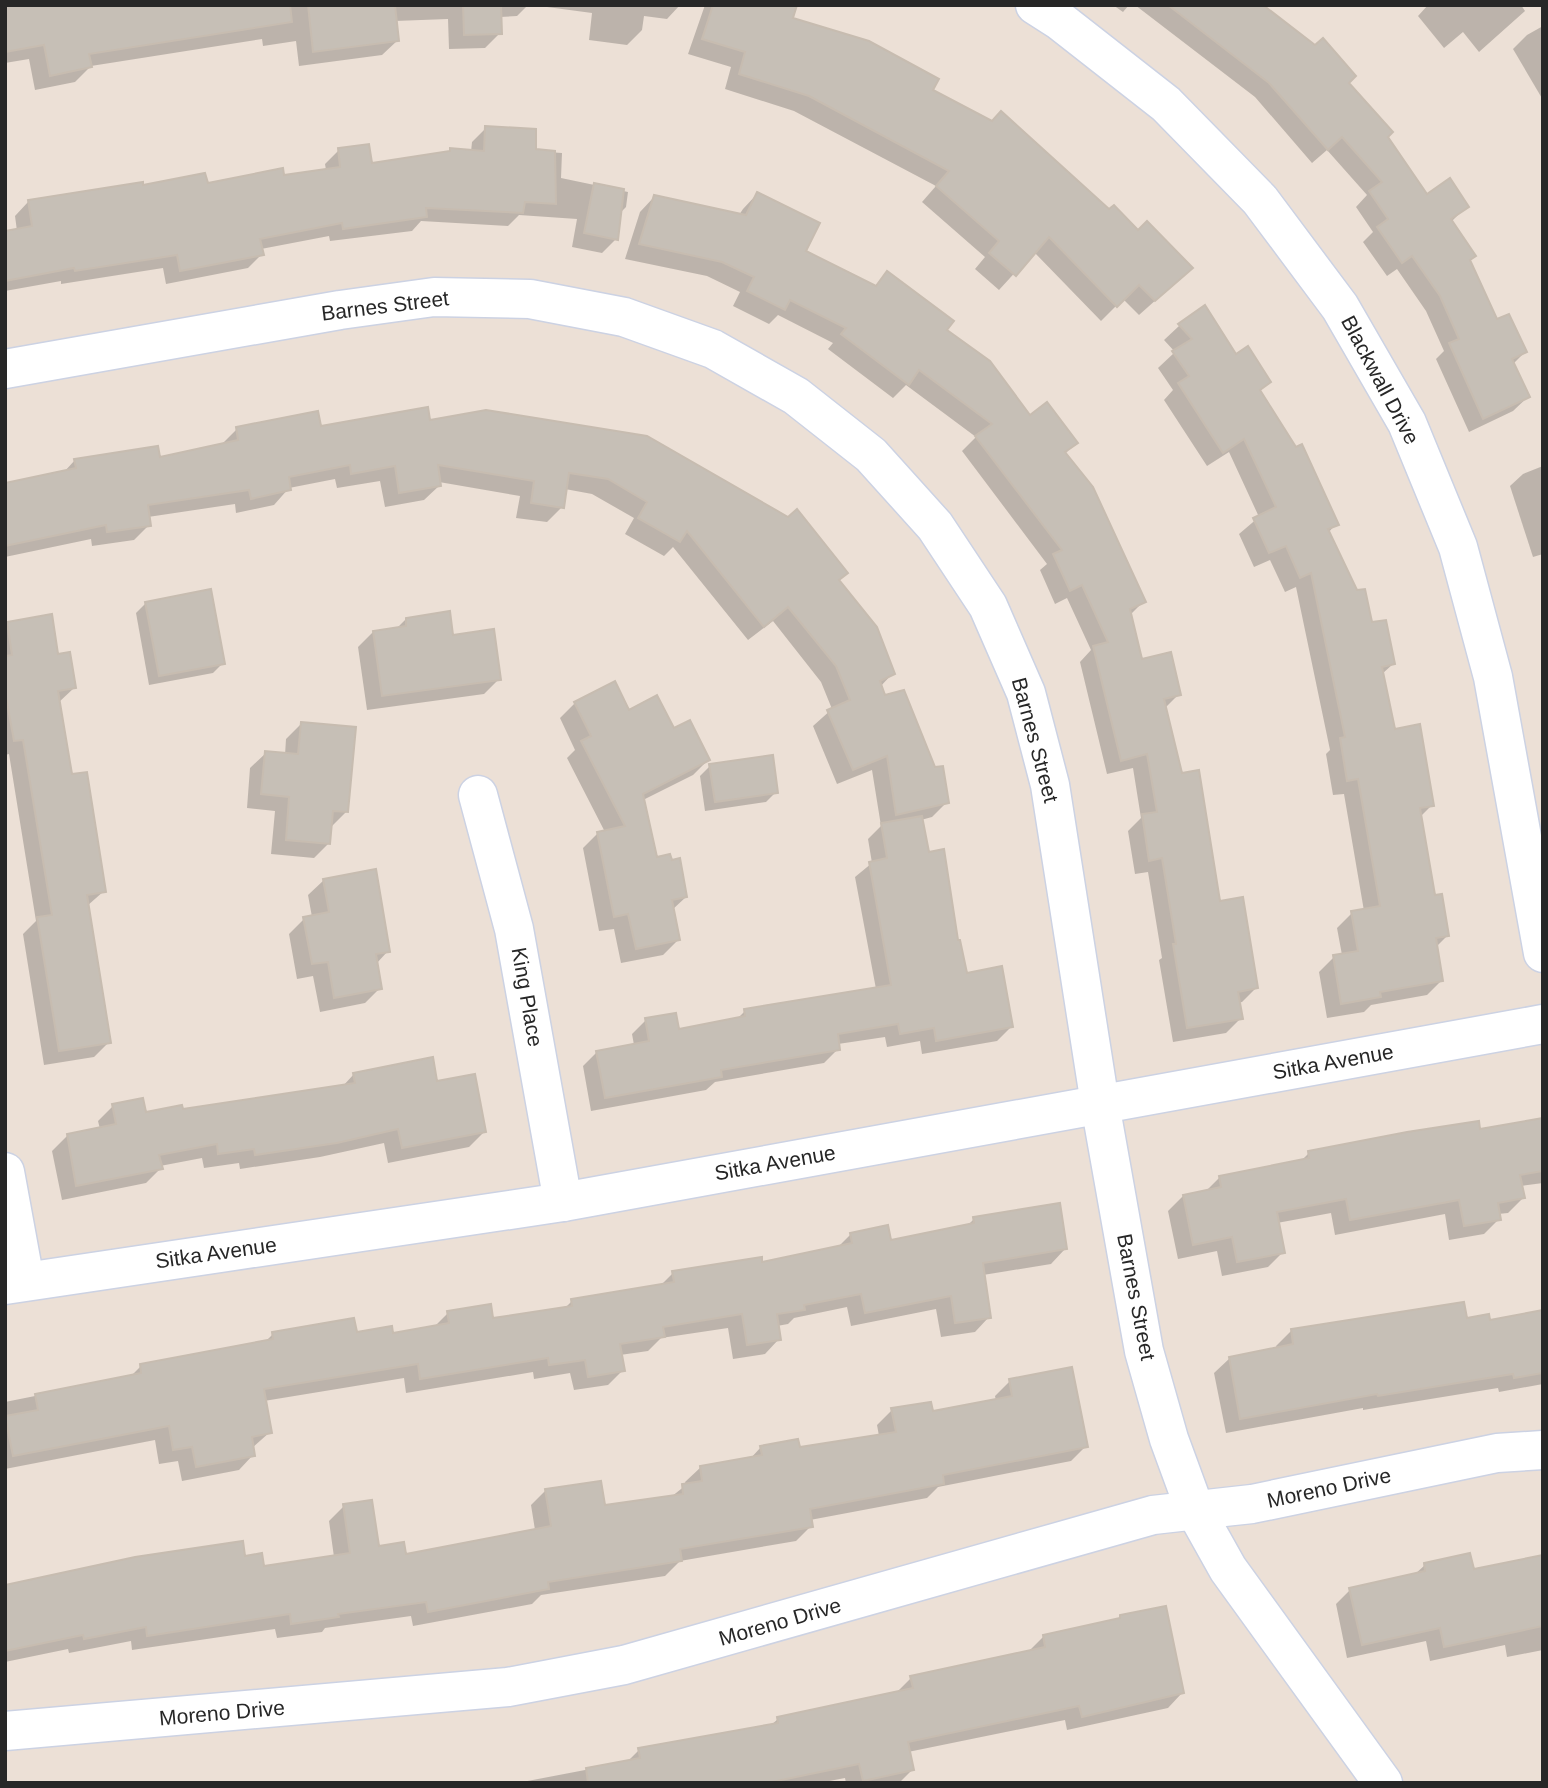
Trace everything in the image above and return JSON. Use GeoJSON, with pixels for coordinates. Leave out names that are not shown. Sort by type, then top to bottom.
{"type":"FeatureCollection","features":[{"type":"Feature","properties":{"kind":"street","name":"Blackwall Drive"},"geometry":{"type":"LineString","coordinates":[[1035,5],[1060,21],[1166,104],[1260,200],[1340,307],[1408,423],[1458,547],[1493,677],[1543,953]]}},
{"type":"Feature","properties":{"kind":"street","name":"Barnes Street"},"geometry":{"type":"LineString","coordinates":[[5,369],[340,310],[435,297],[530,299],[624,317],[713,349],[796,396],[871,455],[935,526],[988,606],[1026,693],[1050,785],[1100,1104],[1144,1351],[1169,1439],[1195,1510],[1228,1569],[1383,1783]]}},
{"type":"Feature","properties":{"kind":"street","name":"King Place"},"geometry":{"type":"LineString","coordinates":[[478,795],[514,929],[563,1202]]}},
{"type":"Feature","properties":{"kind":"street","name":"Sitka Avenue"},"geometry":{"type":"LineString","coordinates":[[15,1283],[563,1202],[1543,1024]]}},
{"type":"Feature","properties":{"kind":"street"},"geometry":{"type":"LineString","coordinates":[[5,1171],[15,1283]]}},
{"type":"Feature","properties":{"kind":"street","name":"Moreno Drive"},"geometry":{"type":"LineString","coordinates":[[5,1731],[508,1687],[624,1665],[1153,1515],[1252,1504],[1497,1453],[1543,1450]]}},
{"type":"Feature","properties":{"kind":"building"},"geometry":{"type":"Polygon","coordinates":[[[5,5],[290,5],[292,22],[89,54],[92,67],[50,76],[44,45],[5,52],[5,5]]]}},
{"type":"Feature","properties":{"kind":"building"},"geometry":{"type":"Polygon","coordinates":[[[308,5],[395,5],[399,41],[313,52],[308,5]]]}},
{"type":"Feature","properties":{"kind":"building"},"geometry":{"type":"Polygon","coordinates":[[[463,5],[501,5],[502,34],[464,35],[463,5]]]}},
{"type":"Feature","properties":{"kind":"building"},"geometry":{"type":"Polygon","coordinates":[[[713,5],[797,5],[793,18],[869,41],[939,79],[933,90],[992,121],[1001,111],[1109,209],[1114,205],[1138,230],[1147,221],[1193,268],[1155,301],[1139,285],[1117,307],[1049,237],[1016,276],[989,253],[999,241],[936,186],[949,171],[809,96],[739,74],[745,52],[702,39],[713,5]]]}},
{"type":"Feature","properties":{"kind":"building"},"geometry":{"type":"Polygon","coordinates":[[[1168,5],[1263,5],[1315,45],[1323,38],[1356,76],[1349,83],[1393,132],[1388,137],[1427,194],[1450,178],[1469,207],[1451,219],[1476,256],[1470,260],[1497,319],[1509,314],[1527,352],[1512,359],[1530,397],[1483,419],[1449,343],[1459,339],[1440,296],[1412,256],[1402,263],[1377,227],[1388,219],[1369,191],[1382,182],[1342,137],[1328,150],[1269,83],[1168,5]]]}},
{"type":"Feature","properties":{"kind":"building"},"geometry":{"type":"Polygon","coordinates":[[[485,126],[536,129],[536,149],[555,151],[556,204],[525,202],[523,213],[426,208],[427,217],[343,229],[342,223],[260,239],[264,255],[180,271],[177,255],[75,271],[74,268],[5,281],[5,231],[32,226],[28,200],[143,182],[143,185],[205,173],[208,183],[283,168],[284,175],[340,167],[338,148],[369,144],[372,163],[450,151],[450,148],[484,151],[485,126]]]}},
{"type":"Feature","properties":{"kind":"building"},"geometry":{"type":"Polygon","coordinates":[[[594,183],[624,189],[618,240],[584,233],[594,183]]]}},
{"type":"Feature","properties":{"kind":"building"},"geometry":{"type":"Polygon","coordinates":[[[757,192],[820,223],[806,251],[876,286],[887,271],[954,321],[947,330],[990,361],[1030,415],[1047,402],[1078,443],[1065,452],[1093,487],[1146,602],[1130,609],[1142,659],[1171,652],[1181,695],[1164,699],[1182,773],[1199,770],[1220,901],[1243,897],[1258,988],[1238,992],[1243,1019],[1187,1028],[1162,858],[1149,861],[1142,814],[1157,812],[1147,754],[1121,761],[1093,646],[1108,642],[1082,585],[1070,591],[1053,554],[1062,550],[975,436],[992,424],[919,370],[909,385],[841,334],[846,328],[790,300],[785,310],[747,291],[754,277],[722,262],[639,244],[654,195],[746,215],[757,192]]]}},
{"type":"Feature","properties":{"kind":"building"},"geometry":{"type":"Polygon","coordinates":[[[1205,305],[1236,354],[1248,346],[1271,382],[1260,390],[1296,447],[1302,444],[1339,525],[1328,529],[1357,590],[1365,589],[1372,622],[1386,620],[1395,664],[1382,667],[1395,729],[1420,724],[1434,806],[1420,808],[1435,895],[1442,894],[1449,936],[1436,938],[1443,981],[1380,992],[1381,997],[1341,1004],[1333,955],[1358,951],[1351,911],[1380,906],[1358,779],[1347,781],[1340,738],[1345,737],[1311,573],[1300,578],[1286,546],[1269,553],[1253,518],[1276,507],[1244,439],[1223,453],[1178,383],[1189,376],[1172,351],[1192,339],[1178,324],[1205,305]]]}},
{"type":"Feature","properties":{"kind":"building"},"geometry":{"type":"Polygon","coordinates":[[[428,407],[430,420],[486,410],[647,436],[788,517],[797,509],[848,573],[839,580],[877,627],[895,674],[880,681],[885,695],[904,690],[935,767],[943,766],[949,803],[896,815],[887,756],[853,770],[827,710],[850,700],[836,666],[788,607],[764,627],[687,531],[680,542],[638,518],[647,502],[608,479],[569,473],[564,508],[531,503],[534,481],[438,465],[441,486],[399,493],[395,466],[351,474],[350,465],[289,477],[291,490],[251,499],[249,490],[148,505],[151,526],[107,532],[106,525],[5,546],[5,483],[76,468],[74,459],[158,446],[160,457],[238,440],[236,427],[318,411],[321,426],[428,407]]]}},
{"type":"Feature","properties":{"kind":"building"},"geometry":{"type":"Polygon","coordinates":[[[211,589],[225,664],[159,676],[145,602],[211,589]]]}},
{"type":"Feature","properties":{"kind":"building"},"geometry":{"type":"Polygon","coordinates":[[[450,611],[453,635],[494,629],[501,680],[382,696],[373,631],[406,626],[406,618],[450,611]]]}},
{"type":"Feature","properties":{"kind":"building"},"geometry":{"type":"Polygon","coordinates":[[[52,614],[58,654],[70,652],[76,688],[58,691],[72,774],[87,772],[106,892],[87,895],[111,1043],[59,1051],[37,917],[52,915],[23,740],[14,741],[5,692],[5,656],[12,655],[7,622],[52,614]]]}},
{"type":"Feature","properties":{"kind":"building"},"geometry":{"type":"Polygon","coordinates":[[[615,681],[629,710],[657,695],[674,728],[690,720],[710,760],[643,794],[657,857],[670,854],[672,860],[680,858],[687,897],[672,900],[680,940],[636,949],[628,914],[614,917],[597,832],[625,826],[581,741],[591,736],[574,702],[615,681]]]}},
{"type":"Feature","properties":{"kind":"building"},"geometry":{"type":"Polygon","coordinates":[[[301,722],[356,727],[348,812],[333,811],[330,844],[286,840],[289,797],[261,794],[265,751],[298,754],[301,722]]]}},
{"type":"Feature","properties":{"kind":"building"},"geometry":{"type":"Polygon","coordinates":[[[773,755],[778,793],[715,802],[709,764],[773,755]]]}},
{"type":"Feature","properties":{"kind":"building"},"geometry":{"type":"Polygon","coordinates":[[[922,816],[929,852],[944,849],[958,940],[967,973],[1002,966],[1013,1027],[936,1041],[934,1028],[900,1034],[898,1024],[838,1034],[840,1050],[721,1070],[722,1077],[605,1098],[596,1051],[649,1041],[645,1018],[676,1013],[679,1029],[745,1016],[744,1009],[891,985],[869,862],[887,858],[881,823],[922,816]]]}},
{"type":"Feature","properties":{"kind":"building"},"geometry":{"type":"Polygon","coordinates":[[[376,869],[390,952],[376,954],[382,989],[334,998],[328,962],[312,964],[303,917],[329,912],[323,879],[376,869]]]}},
{"type":"Feature","properties":{"kind":"building"},"geometry":{"type":"Polygon","coordinates":[[[433,1057],[437,1081],[475,1074],[486,1132],[402,1148],[398,1129],[337,1143],[255,1155],[254,1149],[218,1154],[217,1144],[159,1155],[163,1169],[76,1186],[67,1134],[116,1124],[112,1104],[143,1098],[146,1112],[182,1105],[183,1109],[355,1083],[353,1073],[433,1057]]]}},
{"type":"Feature","properties":{"kind":"building"},"geometry":{"type":"Polygon","coordinates":[[[1543,1118],[1543,1171],[1520,1175],[1525,1198],[1498,1203],[1501,1220],[1464,1226],[1459,1200],[1350,1220],[1346,1199],[1277,1212],[1285,1253],[1237,1262],[1232,1237],[1193,1245],[1183,1195],[1221,1187],[1219,1176],[1309,1158],[1308,1151],[1407,1132],[1479,1121],[1480,1129],[1543,1118]]]}},
{"type":"Feature","properties":{"kind":"building"},"geometry":{"type":"Polygon","coordinates":[[[1060,1203],[1067,1249],[983,1263],[991,1318],[955,1323],[951,1296],[865,1313],[861,1294],[804,1305],[805,1310],[777,1314],[781,1340],[747,1345],[742,1314],[663,1327],[665,1337],[620,1344],[625,1371],[588,1377],[585,1360],[549,1365],[548,1358],[420,1379],[418,1364],[264,1389],[272,1433],[252,1437],[255,1456],[196,1467],[192,1447],[173,1450],[169,1426],[13,1456],[5,1416],[38,1410],[35,1394],[141,1373],[140,1364],[273,1339],[272,1332],[354,1318],[357,1332],[392,1326],[393,1333],[449,1323],[447,1311],[491,1304],[493,1318],[572,1306],[571,1299],[674,1282],[672,1271],[762,1257],[762,1262],[852,1243],[850,1233],[888,1225],[891,1240],[974,1223],[973,1217],[1060,1203]]]}},
{"type":"Feature","properties":{"kind":"building"},"geometry":{"type":"Polygon","coordinates":[[[1464,1302],[1467,1318],[1489,1314],[1490,1320],[1543,1310],[1543,1373],[1514,1378],[1513,1374],[1378,1396],[1377,1394],[1240,1419],[1229,1357],[1293,1344],[1291,1329],[1464,1302]]]}},
{"type":"Feature","properties":{"kind":"building"},"geometry":{"type":"Polygon","coordinates":[[[1072,1367],[1088,1447],[943,1475],[944,1484],[810,1509],[813,1527],[680,1549],[682,1561],[548,1582],[549,1589],[428,1612],[426,1602],[338,1614],[339,1617],[291,1624],[290,1614],[147,1636],[146,1627],[84,1639],[83,1635],[5,1651],[5,1585],[135,1557],[243,1541],[245,1556],[262,1553],[264,1566],[350,1553],[343,1504],[372,1500],[379,1546],[404,1542],[406,1554],[551,1526],[545,1489],[601,1481],[605,1505],[683,1494],[682,1484],[702,1481],[700,1466],[762,1455],[760,1446],[798,1439],[800,1447],[896,1432],[891,1408],[931,1402],[933,1411],[1012,1396],[1009,1379],[1072,1367]]]}},
{"type":"Feature","properties":{"kind":"building"},"geometry":{"type":"Polygon","coordinates":[[[1470,1553],[1474,1569],[1543,1555],[1543,1626],[1444,1647],[1440,1628],[1362,1645],[1349,1588],[1425,1571],[1424,1563],[1470,1553]]]}},
{"type":"Feature","properties":{"kind":"building"},"geometry":{"type":"Polygon","coordinates":[[[1166,1606],[1184,1693],[1082,1717],[1079,1706],[908,1742],[914,1770],[863,1781],[859,1764],[767,1783],[588,1783],[586,1768],[640,1758],[638,1748],[778,1723],[777,1717],[913,1688],[910,1676],[1045,1647],[1043,1635],[1166,1606]]]}}]}
